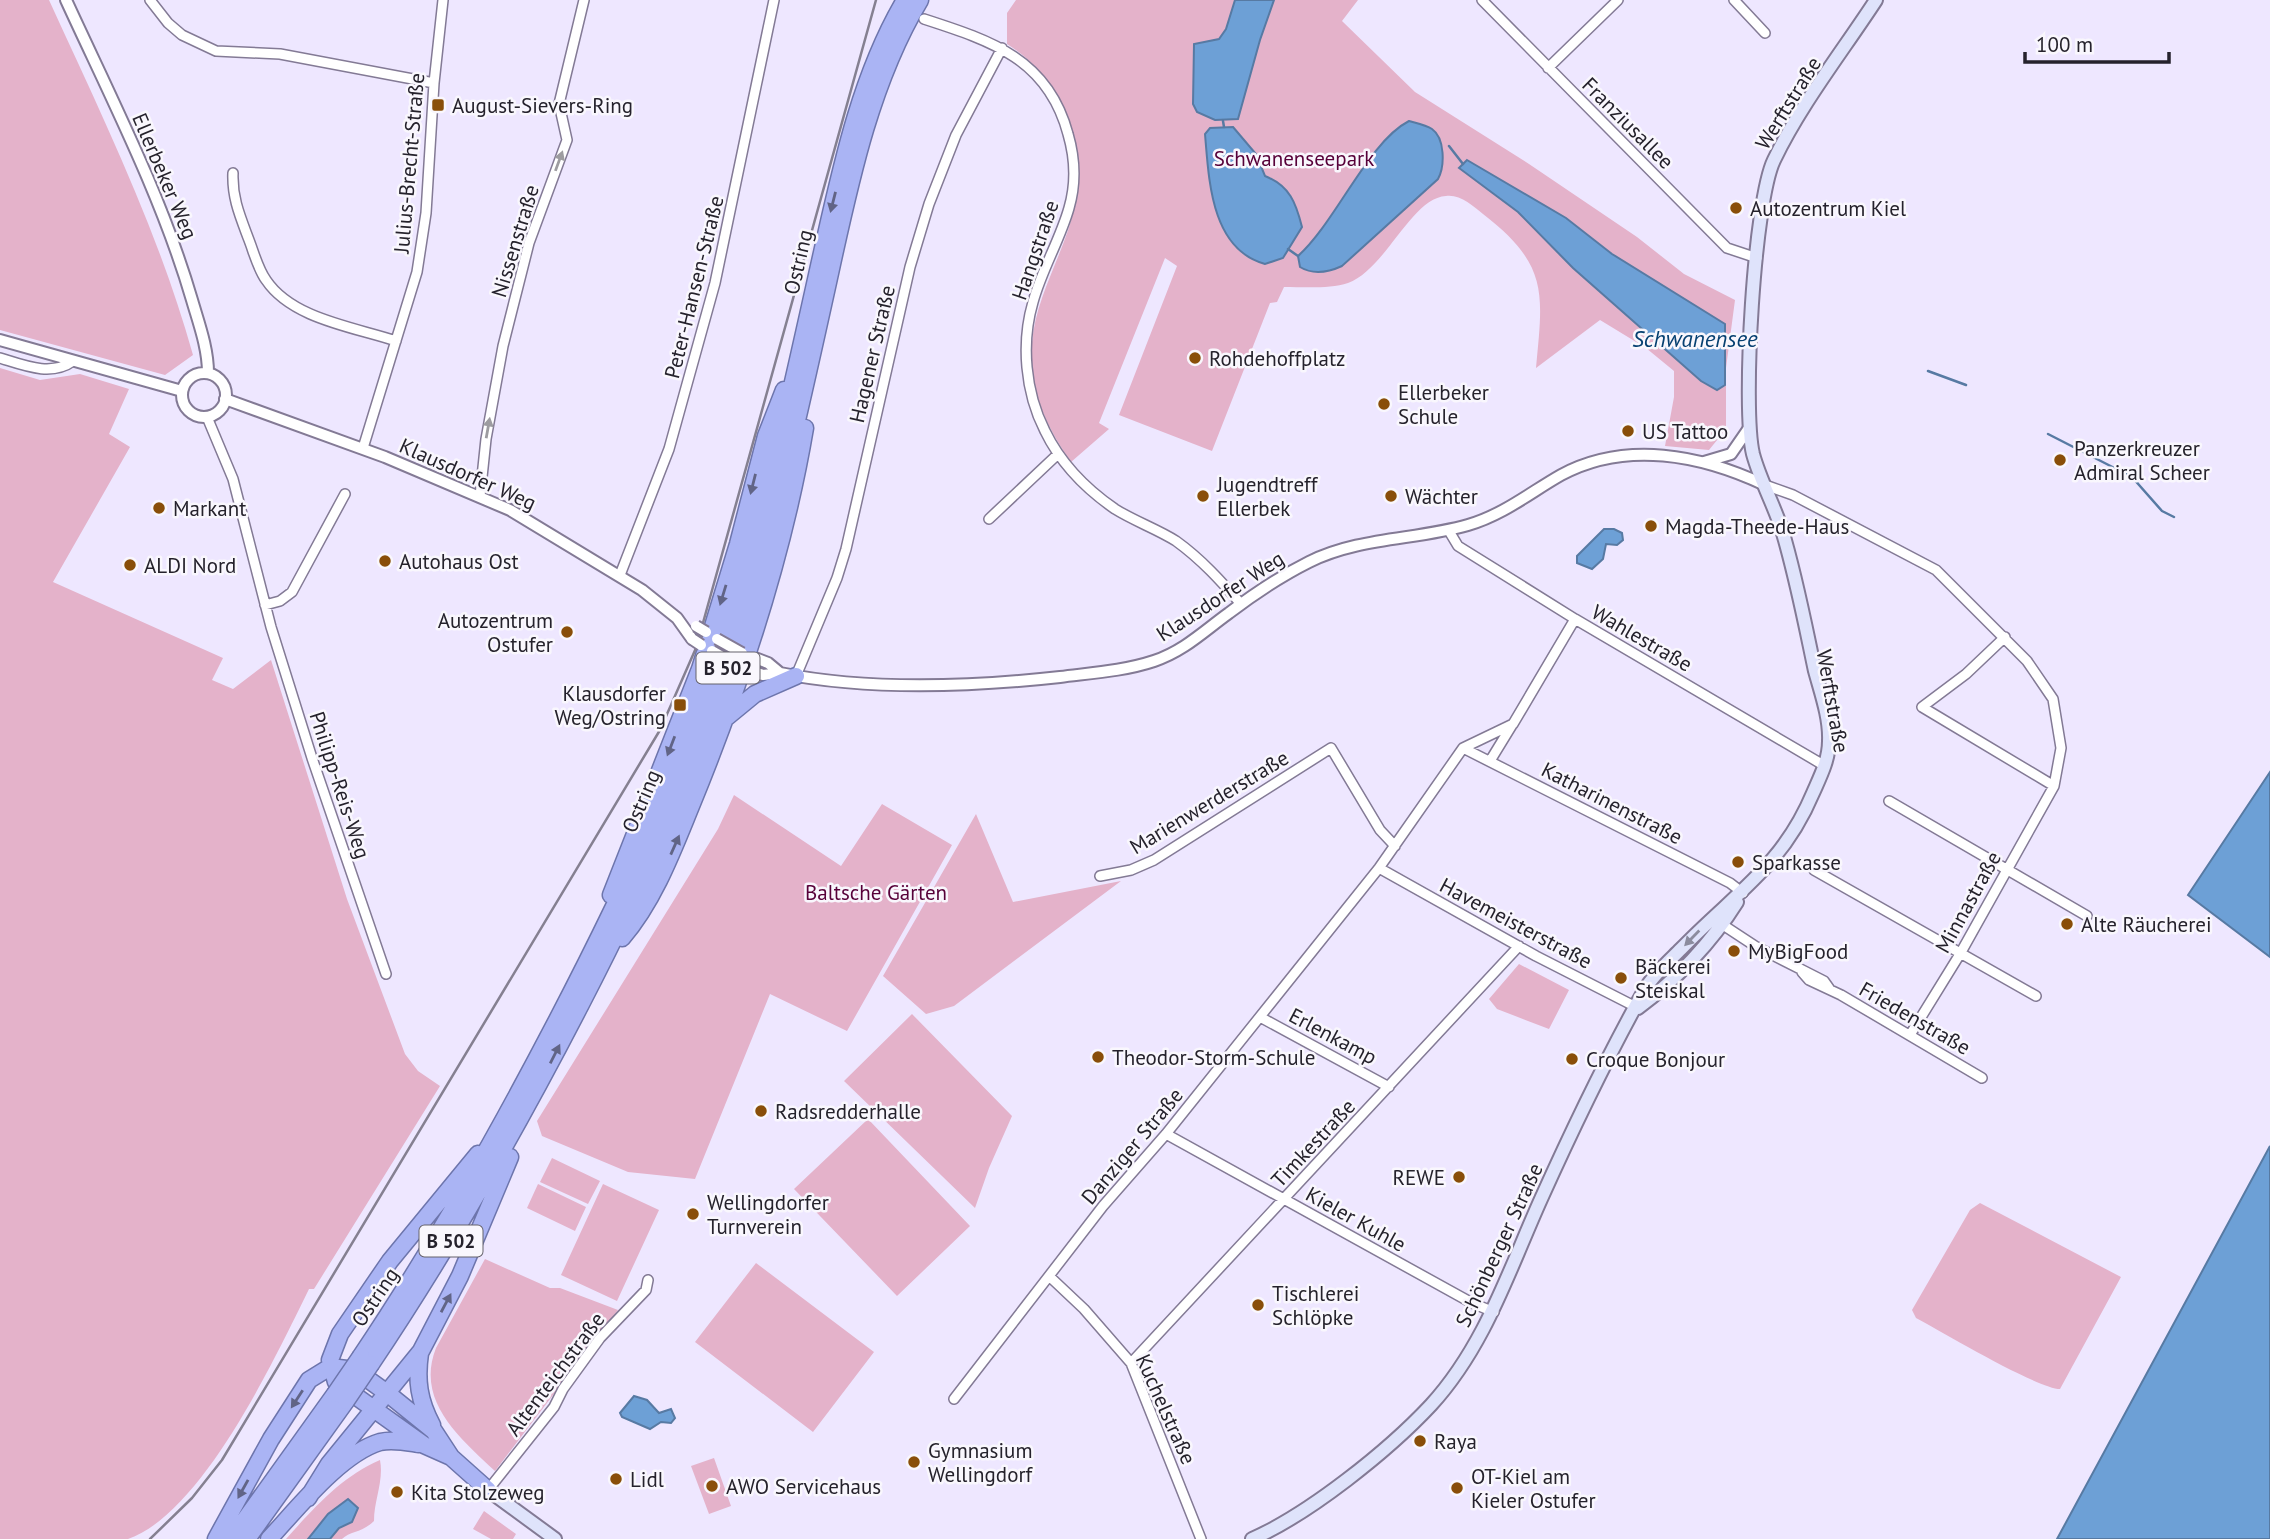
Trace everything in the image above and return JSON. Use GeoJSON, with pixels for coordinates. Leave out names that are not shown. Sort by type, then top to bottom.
{"type":"FeatureCollection","features":[{"type":"Feature","properties":{"kind":"highway","name":"Ostring"},"geometry":{"type":"LineString","coordinates":[[247,1539],[366,1360],[445,1251],[524,1115],[599,954],[714,673],[747,563],[795,371],[835,194],[856,123],[887,35],[905,0]]}},
{"type":"Feature","properties":{"kind":"highway","name":"Ostring"},"geometry":{"type":"LineString","coordinates":[[366,1360],[599,954],[668,824],[712,717],[764,551],[838,239],[869,123],[899,39],[920,0]]}},
{"type":"Feature","properties":{"kind":"highway"},"geometry":{"type":"LineString","coordinates":[[599,954],[628,932],[655,886],[723,722],[794,485],[807,411],[810,363]]}},
{"type":"Feature","properties":{"kind":"highway"},"geometry":{"type":"LineString","coordinates":[[599,954],[603,916],[682,719],[771,419],[795,371]]}},
{"type":"Feature","properties":{"kind":"highway"},"geometry":{"type":"LineString","coordinates":[[723,722],[755,694],[788,675]]}},
{"type":"Feature","properties":{"kind":"highway"},"geometry":{"type":"LineString","coordinates":[[308,1498],[329,1464],[421,1351],[477,1238],[524,1115]]}},
{"type":"Feature","properties":{"kind":"highway"},"geometry":{"type":"LineString","coordinates":[[451,1457],[424,1445],[336,1382],[330,1367],[330,1356],[340,1334],[390,1261],[496,1134]]}},
{"type":"Feature","properties":{"kind":"highway"},"geometry":{"type":"LineString","coordinates":[[421,1351],[419,1393],[434,1431],[451,1457],[488,1490]]}},
{"type":"Feature","properties":{"kind":"highway"},"geometry":{"type":"LineString","coordinates":[[216,1539],[271,1439],[309,1380],[330,1367],[355,1370],[387,1392],[434,1431]]}},
{"type":"Feature","properties":{"kind":"highway","name":"Ostring"},"geometry":{"type":"LineString","coordinates":[[231,1539],[340,1398]]}},
{"type":"Feature","properties":{"kind":"highway"},"geometry":{"type":"LineString","coordinates":[[269,1539],[354,1456],[371,1446],[388,1441],[424,1445]]}},
{"type":"Feature","properties":{"kind":"main road","name":"Werftstraße"},"geometry":{"type":"LineString","coordinates":[[1825,766],[1825,742],[1820,712],[1749,428],[1757,258],[1764,192],[1773,161],[1876,0]]}},
{"type":"Feature","properties":{"kind":"main road","name":"Schönberger Straße"},"geometry":{"type":"LineString","coordinates":[[1252,1539],[1281,1526],[1303,1511],[1364,1465],[1432,1404],[1494,1312],[1539,1203],[1610,1053],[1638,1008],[1645,989],[1700,929],[1743,893],[1791,838],[1825,766]]}},
{"type":"Feature","properties":{"kind":"main road","name":"Schönberger Straße"},"geometry":{"type":"LineString","coordinates":[[1638,1008],[1655,996],[1723,925],[1743,893]]}},
{"type":"Feature","properties":{"kind":"main road"},"geometry":{"type":"LineString","coordinates":[[488,1490],[555,1539]]}},
{"type":"Feature","properties":{"kind":"street","name":"Ellerbeker Weg"},"geometry":{"type":"LineString","coordinates":[[66,0],[144,172],[185,276],[207,353],[208,373]]}},
{"type":"Feature","properties":{"kind":"street"},"geometry":{"type":"LineString","coordinates":[[150,0],[167,23],[182,35],[216,51],[281,54],[434,83]]}},
{"type":"Feature","properties":{"kind":"street","name":"Julius-Brecht-Straße"},"geometry":{"type":"LineString","coordinates":[[363,449],[417,272],[426,214],[434,83],[443,0]]}},
{"type":"Feature","properties":{"kind":"street","name":"Nissenstraße"},"geometry":{"type":"LineString","coordinates":[[480,496],[486,439],[503,346],[530,243],[567,140],[559,104],[584,0]]}},
{"type":"Feature","properties":{"kind":"street","name":"Peter-Hansen-Straße"},"geometry":{"type":"LineString","coordinates":[[620,575],[669,449],[712,296],[774,0]]}},
{"type":"Feature","properties":{"kind":"street","name":"Franziusallee"},"geometry":{"type":"LineString","coordinates":[[1482,0],[1727,248],[1757,258]]}},
{"type":"Feature","properties":{"kind":"street"},"geometry":{"type":"LineString","coordinates":[[1549,68],[1618,0]]}},
{"type":"Feature","properties":{"kind":"street"},"geometry":{"type":"LineString","coordinates":[[1734,0],[1765,33]]}},
{"type":"Feature","properties":{"kind":"street","name":"Hangstraße"},"geometry":{"type":"LineString","coordinates":[[924,19],[1002,48],[1043,80],[1062,111],[1073,152],[1070,206],[1033,302],[1027,342],[1028,379],[1034,405],[1058,454],[1079,479],[1115,509],[1175,541],[1207,565],[1241,604]]}},
{"type":"Feature","properties":{"kind":"street","name":"Hagener Straße"},"geometry":{"type":"LineString","coordinates":[[788,675],[837,578],[846,549],[910,267],[929,204],[956,135],[1002,48]]}},
{"type":"Feature","properties":{"kind":"street"},"geometry":{"type":"LineString","coordinates":[[233,173],[232,194],[236,208],[264,278],[278,295],[309,312],[396,341]]}},
{"type":"Feature","properties":{"kind":"street"},"geometry":{"type":"LineString","coordinates":[[0,340],[182,391]]}},
{"type":"Feature","properties":{"kind":"street"},"geometry":{"type":"LineString","coordinates":[[0,358],[36,369],[64,367],[73,361]]}},
{"type":"Feature","properties":{"kind":"street"},"geometry":{"type":"LineString","coordinates":[[208,373],[222,382],[225,399],[219,411],[207,416],[190,412],[183,403],[182,391],[191,377],[208,373]]}},
{"type":"Feature","properties":{"kind":"street","name":"Klausdorfer Weg"},"geometry":{"type":"LineString","coordinates":[[225,399],[363,449],[480,496],[620,575],[705,639],[764,675],[936,684],[1030,680],[1104,671],[1153,661],[1179,650],[1279,579],[1330,552],[1362,544],[1449,531],[1499,513],[1561,475],[1598,460],[1636,453],[1702,463],[1793,495],[1937,570],[2006,637],[2039,677],[2053,699],[2061,748],[2054,786]]}},
{"type":"Feature","properties":{"kind":"street","name":"Philipp-Reis-Weg"},"geometry":{"type":"LineString","coordinates":[[207,416],[233,479],[265,605],[312,758],[386,974]]}},
{"type":"Feature","properties":{"kind":"street"},"geometry":{"type":"LineString","coordinates":[[1702,463],[1731,454],[1749,428]]}},
{"type":"Feature","properties":{"kind":"street"},"geometry":{"type":"LineString","coordinates":[[989,519],[1058,454]]}},
{"type":"Feature","properties":{"kind":"street"},"geometry":{"type":"LineString","coordinates":[[265,605],[280,601],[292,592],[345,494]]}},
{"type":"Feature","properties":{"kind":"street","name":"Wahlestraße"},"geometry":{"type":"LineString","coordinates":[[1449,531],[1458,545],[1575,619],[1825,766]]}},
{"type":"Feature","properties":{"kind":"street"},"geometry":{"type":"LineString","coordinates":[[1490,761],[1575,619]]}},
{"type":"Feature","properties":{"kind":"street"},"geometry":{"type":"LineString","coordinates":[[2006,637],[1966,674],[1922,707],[2054,786]]}},
{"type":"Feature","properties":{"kind":"street"},"geometry":{"type":"LineString","coordinates":[[1462,747],[1513,724]]}},
{"type":"Feature","properties":{"kind":"street","name":"Katharinenstraße"},"geometry":{"type":"LineString","coordinates":[[1462,747],[1730,883],[1743,893]]}},
{"type":"Feature","properties":{"kind":"street","name":"Danziger Straße"},"geometry":{"type":"LineString","coordinates":[[954,1399],[1103,1206],[1166,1134],[1379,868],[1462,747]]}},
{"type":"Feature","properties":{"kind":"street","name":"Marienwerderstraße"},"geometry":{"type":"LineString","coordinates":[[1100,876],[1131,870],[1154,860],[1331,748],[1380,830],[1395,846]]}},
{"type":"Feature","properties":{"kind":"street","name":"Minnastraße"},"geometry":{"type":"LineString","coordinates":[[1910,1035],[1960,954],[2054,786]]}},
{"type":"Feature","properties":{"kind":"street"},"geometry":{"type":"LineString","coordinates":[[1889,801],[2005,871],[2087,916]]}},
{"type":"Feature","properties":{"kind":"street","name":"Havemeisterstraße"},"geometry":{"type":"LineString","coordinates":[[1379,868],[1638,1008]]}},
{"type":"Feature","properties":{"kind":"street"},"geometry":{"type":"LineString","coordinates":[[1814,870],[2036,996]]}},
{"type":"Feature","properties":{"kind":"street","name":"Friedenstraße"},"geometry":{"type":"LineString","coordinates":[[1723,925],[1802,972],[1809,980],[1829,988],[1982,1078]]}},
{"type":"Feature","properties":{"kind":"street","name":"Timkestraße"},"geometry":{"type":"LineString","coordinates":[[1131,1363],[1520,946]]}},
{"type":"Feature","properties":{"kind":"street","name":"Erlenkamp"},"geometry":{"type":"LineString","coordinates":[[1260,1017],[1390,1087]]}},
{"type":"Feature","properties":{"kind":"street","name":"Kieler Kuhle"},"geometry":{"type":"LineString","coordinates":[[1166,1134],[1494,1312]]}},
{"type":"Feature","properties":{"kind":"street","name":"Kuchelstraße"},"geometry":{"type":"LineString","coordinates":[[1049,1276],[1084,1309],[1131,1363],[1201,1539]]}},
{"type":"Feature","properties":{"kind":"street","name":"Altenteichstraße"},"geometry":{"type":"LineString","coordinates":[[488,1490],[554,1407],[563,1389],[600,1338],[646,1290],[648,1279]]}},
{"type":"Feature","properties":{"kind":"green space"},"geometry":{"type":"Polygon","coordinates":[[[0,0],[49,0],[109,131],[163,263],[193,355],[165,375],[0,330],[0,0]]]}},
{"type":"Feature","properties":{"kind":"green space","name":"Schwanenseepark"},"geometry":{"type":"Polygon","coordinates":[[[1016,0],[1358,0],[1342,21],[1415,92],[1637,237],[1684,274],[1735,300],[1726,368],[1726,429],[1709,450],[1665,446],[1674,397],[1674,371],[1646,348],[1600,320],[1536,368],[1540,300],[1531,265],[1505,232],[1471,204],[1446,196],[1421,208],[1374,264],[1348,283],[1284,287],[1277,302],[1270,303],[1212,451],[1119,415],[1177,266],[1165,258],[1099,423],[1109,429],[1071,462],[1054,435],[1036,391],[1032,343],[1039,308],[1065,240],[1075,205],[1078,158],[1074,135],[1056,93],[1026,58],[1007,44],[1007,13],[1016,0]]]}},
{"type":"Feature","properties":{"kind":"green space"},"geometry":{"type":"Polygon","coordinates":[[[0,368],[40,380],[80,374],[129,389],[109,434],[130,447],[53,582],[223,658],[212,680],[233,689],[271,660],[347,899],[405,1054],[418,1071],[440,1086],[314,1289],[309,1289],[257,1392],[209,1467],[183,1499],[156,1524],[128,1539],[0,1539],[0,368]]]}},
{"type":"Feature","properties":{"kind":"green space","name":"Baltsche Gärten"},"geometry":{"type":"Polygon","coordinates":[[[734,795],[841,866],[882,804],[952,845],[847,1031],[770,994],[695,1179],[628,1172],[542,1136],[537,1121],[718,829],[734,795]]]}},
{"type":"Feature","properties":{"kind":"green space"},"geometry":{"type":"Polygon","coordinates":[[[976,814],[1013,902],[1121,881],[954,1006],[926,1014],[883,976],[976,814]]]}},
{"type":"Feature","properties":{"kind":"green space"},"geometry":{"type":"Polygon","coordinates":[[[1519,964],[1569,990],[1549,1029],[1497,1009],[1489,999],[1519,964]]]}},
{"type":"Feature","properties":{"kind":"green space"},"geometry":{"type":"Polygon","coordinates":[[[912,1014],[1012,1116],[975,1208],[844,1081],[912,1014]]]}},
{"type":"Feature","properties":{"kind":"green space"},"geometry":{"type":"Polygon","coordinates":[[[868,1119],[970,1226],[897,1296],[794,1189],[868,1119]]]}},
{"type":"Feature","properties":{"kind":"green space"},"geometry":{"type":"Polygon","coordinates":[[[552,1158],[600,1181],[588,1204],[540,1182],[552,1158]]]}},
{"type":"Feature","properties":{"kind":"green space"},"geometry":{"type":"Polygon","coordinates":[[[538,1184],[586,1207],[575,1231],[527,1208],[538,1184]]]}},
{"type":"Feature","properties":{"kind":"green space"},"geometry":{"type":"Polygon","coordinates":[[[603,1184],[659,1210],[617,1301],[561,1275],[603,1184]]]}},
{"type":"Feature","properties":{"kind":"green space"},"geometry":{"type":"Polygon","coordinates":[[[1980,1203],[2121,1277],[2060,1389],[2032,1380],[1990,1359],[1916,1318],[1912,1310],[1970,1210],[1980,1203]]]}},
{"type":"Feature","properties":{"kind":"green space"},"geometry":{"type":"Polygon","coordinates":[[[485,1259],[550,1288],[560,1288],[618,1310],[495,1471],[455,1432],[436,1402],[431,1385],[431,1367],[436,1348],[485,1259]]]}},
{"type":"Feature","properties":{"kind":"green space"},"geometry":{"type":"Polygon","coordinates":[[[756,1263],[874,1352],[813,1432],[695,1342],[756,1263]]]}},
{"type":"Feature","properties":{"kind":"green space"},"geometry":{"type":"Polygon","coordinates":[[[714,1458],[731,1506],[709,1514],[691,1466],[714,1458]]]}},
{"type":"Feature","properties":{"kind":"green space"},"geometry":{"type":"Polygon","coordinates":[[[380,1460],[381,1475],[374,1521],[370,1525],[342,1539],[286,1539],[341,1484],[380,1460]]]}},
{"type":"Feature","properties":{"kind":"green space"},"geometry":{"type":"Polygon","coordinates":[[[484,1511],[516,1534],[513,1539],[491,1539],[473,1529],[484,1511]]]}},
{"type":"Feature","properties":{"kind":"water"},"geometry":{"type":"Polygon","coordinates":[[[1235,0],[1274,0],[1238,119],[1215,120],[1197,112],[1193,104],[1194,44],[1219,39],[1226,29],[1235,0]]]}},
{"type":"Feature","properties":{"kind":"water"},"geometry":{"type":"Polygon","coordinates":[[[1409,121],[1432,129],[1439,139],[1443,160],[1438,179],[1342,266],[1321,272],[1300,267],[1298,256],[1326,224],[1366,164],[1394,131],[1409,121]]]}},
{"type":"Feature","properties":{"kind":"water"},"geometry":{"type":"Polygon","coordinates":[[[1233,127],[1256,154],[1265,176],[1274,180],[1291,196],[1302,227],[1283,258],[1265,264],[1247,256],[1233,244],[1216,211],[1208,172],[1205,134],[1210,128],[1233,127]]]}},
{"type":"Feature","properties":{"kind":"water","name":"Schwanensee"},"geometry":{"type":"Polygon","coordinates":[[[1467,160],[1566,218],[1612,254],[1725,324],[1725,385],[1717,390],[1701,381],[1573,268],[1518,212],[1459,168],[1467,160]]]}},
{"type":"Feature","properties":{"kind":"water"},"geometry":{"type":"Polygon","coordinates":[[[1604,529],[1614,529],[1622,533],[1623,540],[1617,545],[1606,544],[1603,559],[1592,569],[1577,563],[1577,556],[1604,529]]]}},
{"type":"Feature","properties":{"kind":"water"},"geometry":{"type":"Polygon","coordinates":[[[2270,772],[2270,957],[2188,895],[2270,772]]]}},
{"type":"Feature","properties":{"kind":"water"},"geometry":{"type":"Polygon","coordinates":[[[2270,1146],[2270,1539],[2057,1539],[2270,1146]]]}},
{"type":"Feature","properties":{"kind":"water"},"geometry":{"type":"Polygon","coordinates":[[[634,1396],[647,1400],[659,1413],[671,1409],[675,1418],[671,1423],[661,1422],[650,1429],[622,1417],[620,1413],[634,1396]]]}},
{"type":"Feature","properties":{"kind":"water"},"geometry":{"type":"Polygon","coordinates":[[[348,1499],[358,1508],[352,1522],[339,1528],[330,1539],[308,1539],[328,1514],[348,1499]]]}},
{"type":"Feature","properties":{"kind":"waterway"},"geometry":{"type":"LineString","coordinates":[[1223,121],[1224,127]]}},
{"type":"Feature","properties":{"kind":"waterway"},"geometry":{"type":"LineString","coordinates":[[1449,146],[1463,164]]}},
{"type":"Feature","properties":{"kind":"waterway"},"geometry":{"type":"LineString","coordinates":[[1288,249],[1298,256]]}},
{"type":"Feature","properties":{"kind":"waterway"},"geometry":{"type":"LineString","coordinates":[[1928,371],[1966,385]]}},
{"type":"Feature","properties":{"kind":"waterway"},"geometry":{"type":"LineString","coordinates":[[2048,434],[2132,477],[2162,511],[2174,517]]}},
{"type":"Feature","properties":{"kind":"railway"},"geometry":{"type":"LineString","coordinates":[[150,1539],[192,1498],[222,1460],[660,730],[696,648],[876,0]]}},
{"type":"Feature","properties":{"kind":"place","name":"August-Sievers-Ring"},"geometry":{"type":"Point","coordinates":[438,105]}},
{"type":"Feature","properties":{"kind":"place","name":"Autozentrum Kiel"},"geometry":{"type":"Point","coordinates":[1736,208]}},
{"type":"Feature","properties":{"kind":"place","name":"Rohdehoffplatz"},"geometry":{"type":"Point","coordinates":[1195,358]}},
{"type":"Feature","properties":{"kind":"place","name":"Ellerbeker Schule"},"geometry":{"type":"Point","coordinates":[1384,404]}},
{"type":"Feature","properties":{"kind":"place","name":"US Tattoo"},"geometry":{"type":"Point","coordinates":[1628,431]}},
{"type":"Feature","properties":{"kind":"place","name":"Panzerkreuzer Admiral Scheer"},"geometry":{"type":"Point","coordinates":[2060,460]}},
{"type":"Feature","properties":{"kind":"place","name":"Jugendtreff Ellerbek"},"geometry":{"type":"Point","coordinates":[1203,496]}},
{"type":"Feature","properties":{"kind":"place","name":"Wächter"},"geometry":{"type":"Point","coordinates":[1391,496]}},
{"type":"Feature","properties":{"kind":"place","name":"Markant"},"geometry":{"type":"Point","coordinates":[159,508]}},
{"type":"Feature","properties":{"kind":"place","name":"Magda-Theede-Haus"},"geometry":{"type":"Point","coordinates":[1651,526]}},
{"type":"Feature","properties":{"kind":"place","name":"Autohaus Ost"},"geometry":{"type":"Point","coordinates":[385,561]}},
{"type":"Feature","properties":{"kind":"place","name":"ALDI Nord"},"geometry":{"type":"Point","coordinates":[130,565]}},
{"type":"Feature","properties":{"kind":"place","name":"Autozentrum Ostufer"},"geometry":{"type":"Point","coordinates":[567,632]}},
{"type":"Feature","properties":{"kind":"place","name":"Klausdorfer Weg/Ostring"},"geometry":{"type":"Point","coordinates":[680,705]}},
{"type":"Feature","properties":{"kind":"place","name":"Sparkasse"},"geometry":{"type":"Point","coordinates":[1738,862]}},
{"type":"Feature","properties":{"kind":"place","name":"Alte Räucherei"},"geometry":{"type":"Point","coordinates":[2067,924]}},
{"type":"Feature","properties":{"kind":"place","name":"MyBigFood"},"geometry":{"type":"Point","coordinates":[1734,951]}},
{"type":"Feature","properties":{"kind":"place","name":"Bäckerei Steiskal"},"geometry":{"type":"Point","coordinates":[1621,978]}},
{"type":"Feature","properties":{"kind":"place","name":"Theodor-Storm-Schule"},"geometry":{"type":"Point","coordinates":[1098,1057]}},
{"type":"Feature","properties":{"kind":"place","name":"Croque Bonjour"},"geometry":{"type":"Point","coordinates":[1572,1059]}},
{"type":"Feature","properties":{"kind":"place","name":"Radsredderhalle"},"geometry":{"type":"Point","coordinates":[761,1111]}},
{"type":"Feature","properties":{"kind":"place","name":"REWE"},"geometry":{"type":"Point","coordinates":[1459,1177]}},
{"type":"Feature","properties":{"kind":"place","name":"Wellingdorfer Turnverein"},"geometry":{"type":"Point","coordinates":[693,1214]}},
{"type":"Feature","properties":{"kind":"place","name":"Tischlerei Schlöpke"},"geometry":{"type":"Point","coordinates":[1258,1305]}},
{"type":"Feature","properties":{"kind":"place","name":"Raya"},"geometry":{"type":"Point","coordinates":[1420,1441]}},
{"type":"Feature","properties":{"kind":"place","name":"Gymnasium Wellingdorf"},"geometry":{"type":"Point","coordinates":[914,1462]}},
{"type":"Feature","properties":{"kind":"place","name":"Lidl"},"geometry":{"type":"Point","coordinates":[616,1479]}},
{"type":"Feature","properties":{"kind":"place","name":"AWO Servicehaus"},"geometry":{"type":"Point","coordinates":[712,1486]}},
{"type":"Feature","properties":{"kind":"place","name":"OT-Kiel am Kieler Ostufer"},"geometry":{"type":"Point","coordinates":[1457,1488]}},
{"type":"Feature","properties":{"kind":"place","name":"Kita Stolzeweg"},"geometry":{"type":"Point","coordinates":[397,1492]}}]}
